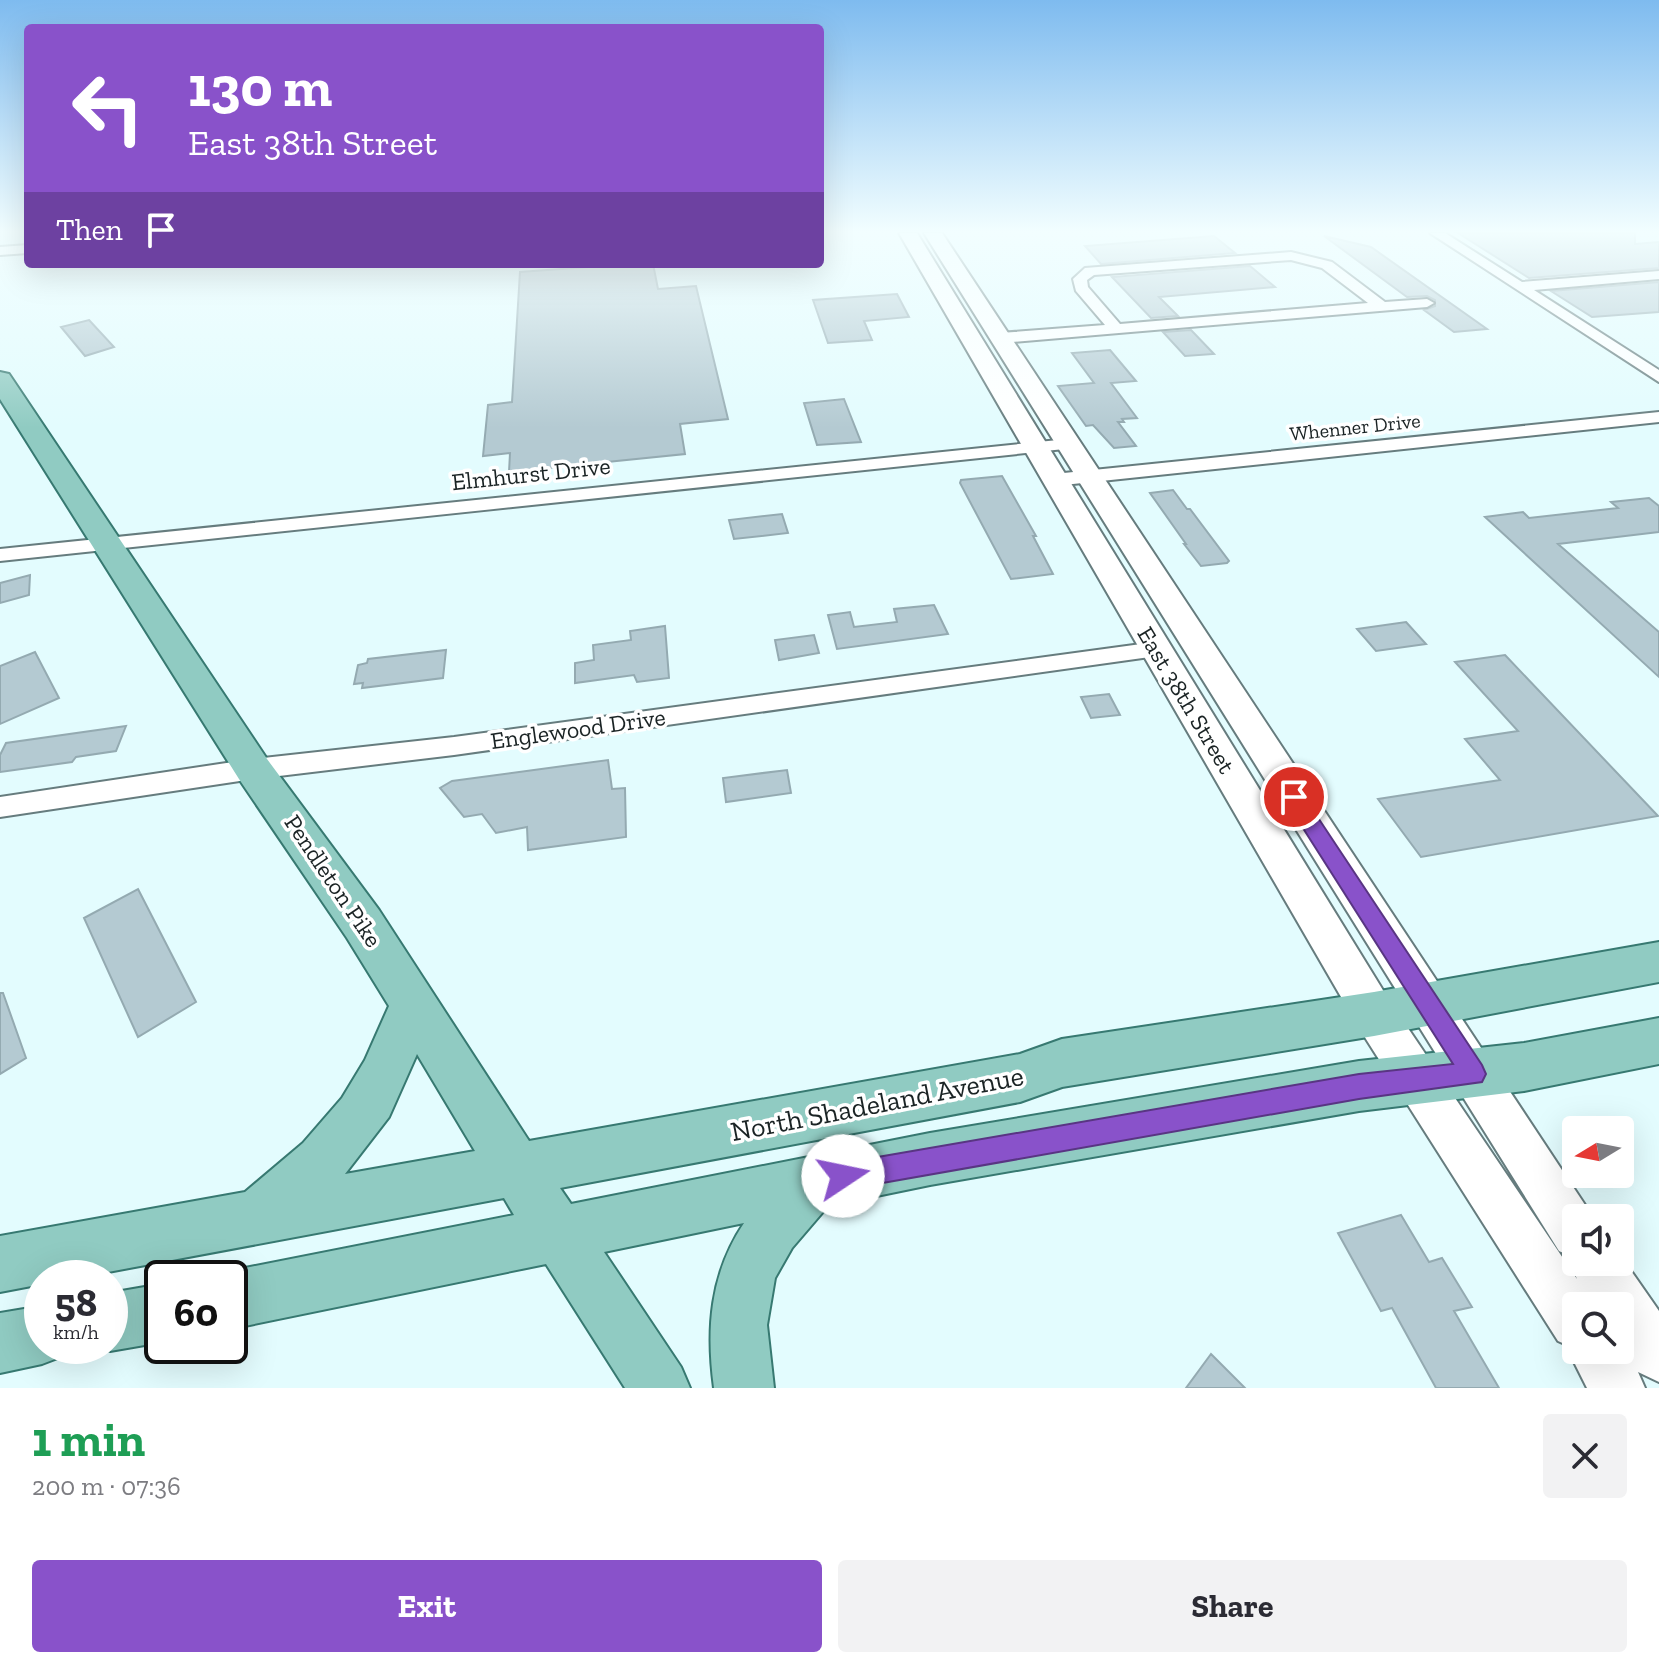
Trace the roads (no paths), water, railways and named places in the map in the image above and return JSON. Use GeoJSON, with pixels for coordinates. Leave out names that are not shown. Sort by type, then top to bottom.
{"type":"FeatureCollection","features":[{"type":"Feature","properties":{"kind":"main road","name":"East 38th Street"},"geometry":{"type":"LineString","coordinates":[[946,298],[1374,1014],[1562,1301]]}},
{"type":"Feature","properties":{"kind":"main road","name":"East 38th Street"},"geometry":{"type":"LineString","coordinates":[[974,298],[1562,1212]]}},
{"type":"Feature","properties":{"kind":"main road","name":"Pendleton Pike"},"geometry":{"type":"LineString","coordinates":[[3,389],[108,544],[253,769],[327,870],[414,1003],[517,1171],[660,1388]]}},
{"type":"Feature","properties":{"kind":"main road","name":"North Shadeland Avenue"},"geometry":{"type":"LineString","coordinates":[[0,1264],[1020,1078],[1062,1063],[1374,1014],[1659,962]]}},
{"type":"Feature","properties":{"kind":"main road"},"geometry":{"type":"LineString","coordinates":[[257,1217],[318,1166],[361,1115],[382,1078],[414,1003]]}},
{"type":"Feature","properties":{"kind":"main road"},"geometry":{"type":"LineString","coordinates":[[248,1296],[814,1182],[1330,1091],[1473,1074],[1659,1041]]}},
{"type":"Feature","properties":{"kind":"main road"},"geometry":{"type":"LineString","coordinates":[[744,1388],[736,1351],[736,1324],[745,1279],[774,1225],[814,1182]]}},
{"type":"Feature","properties":{"kind":"main road"},"geometry":{"type":"LineString","coordinates":[[1605,1276],[1659,1356]]}},
{"type":"Feature","properties":{"kind":"main road"},"geometry":{"type":"LineString","coordinates":[[0,1343],[24,1338]]}},
{"type":"Feature","properties":{"kind":"main road"},"geometry":{"type":"LineString","coordinates":[[1603,1364],[1618,1388]]}},
{"type":"Feature","properties":{"kind":"street"},"geometry":{"type":"LineString","coordinates":[[1090,298],[1116,328]]}},
{"type":"Feature","properties":{"kind":"street"},"geometry":{"type":"LineString","coordinates":[[1370,298],[1382,307]]}},
{"type":"Feature","properties":{"kind":"street"},"geometry":{"type":"LineString","coordinates":[[1536,298],[1659,377]]}},
{"type":"Feature","properties":{"kind":"street"},"geometry":{"type":"LineString","coordinates":[[1000,338],[1427,303]]}},
{"type":"Feature","properties":{"kind":"street","name":"Whenner Drive"},"geometry":{"type":"LineString","coordinates":[[1054,480],[1659,417]]}},
{"type":"Feature","properties":{"kind":"street","name":"Elmhurst Drive"},"geometry":{"type":"LineString","coordinates":[[0,555],[1068,444]]}},
{"type":"Feature","properties":{"kind":"street","name":"Englewood Drive"},"geometry":{"type":"LineString","coordinates":[[0,807],[253,769],[469,744],[1156,650]]}}]}
